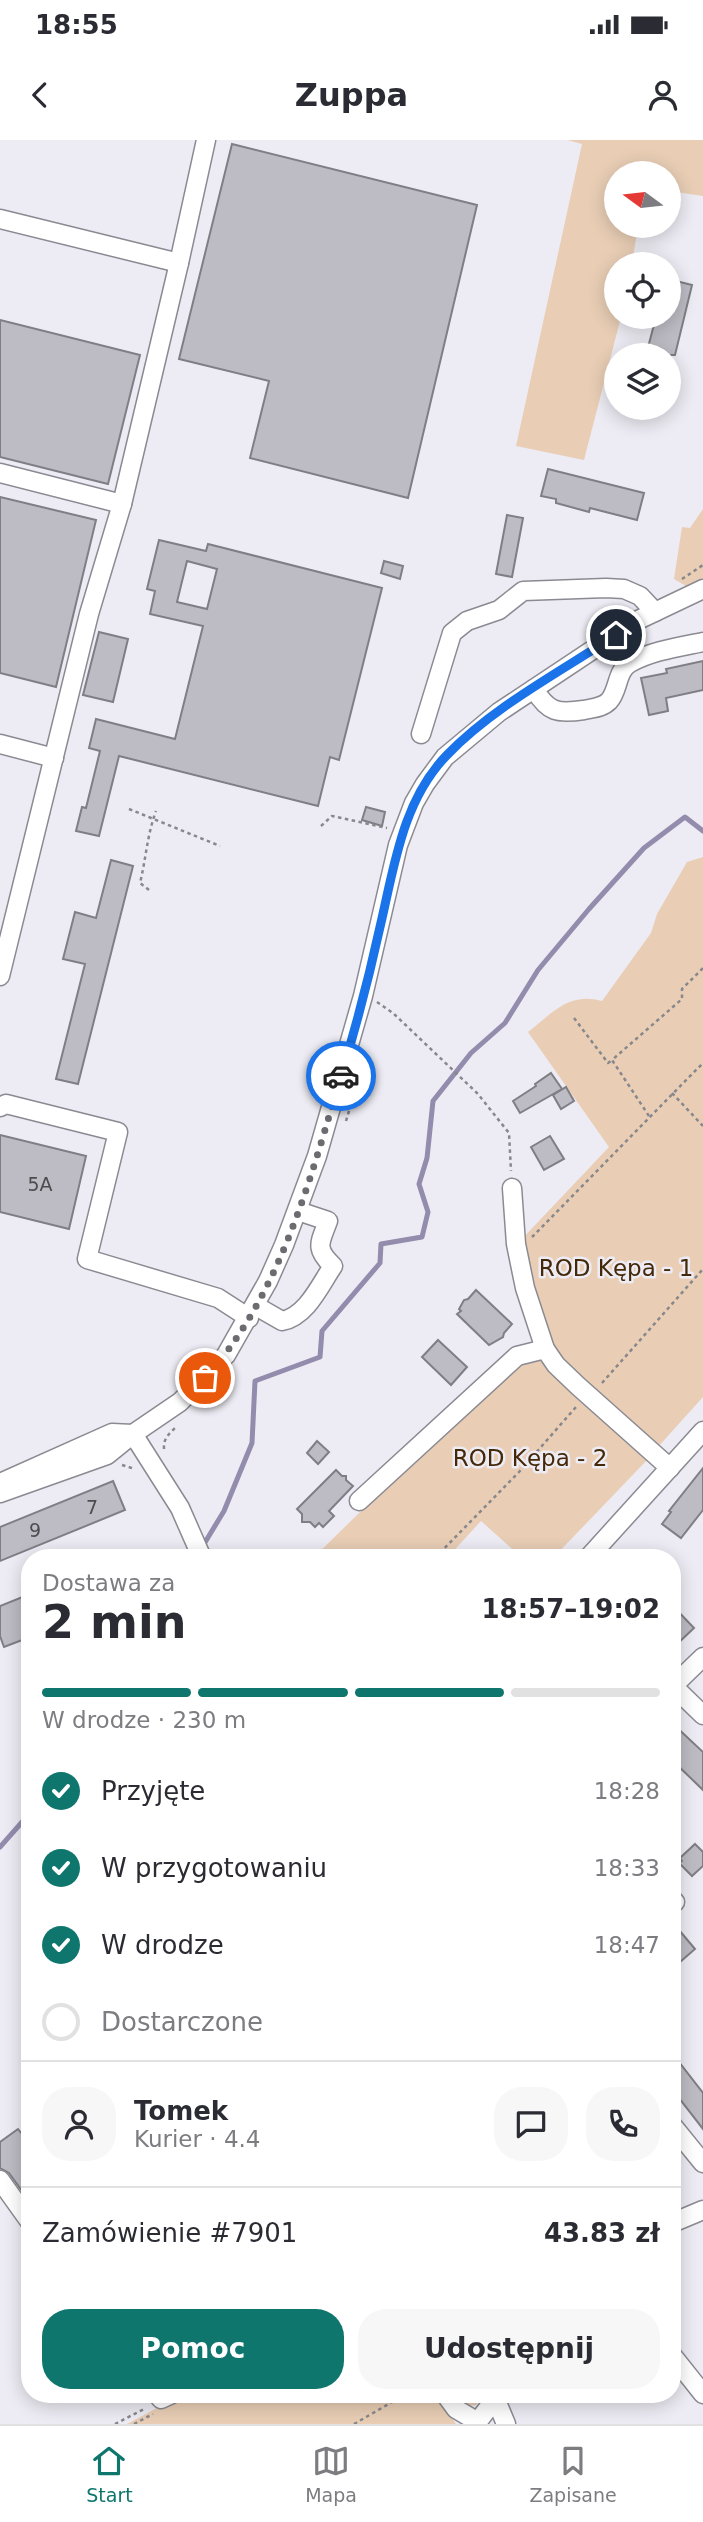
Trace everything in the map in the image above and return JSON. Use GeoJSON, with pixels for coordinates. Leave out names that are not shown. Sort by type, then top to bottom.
{"type":"FeatureCollection","features":[{"type":"Feature","properties":{"kind":"street"},"geometry":{"type":"LineString","coordinates":[[0,976],[89,614],[122,504],[180,263],[206,140]]}},
{"type":"Feature","properties":{"kind":"street"},"geometry":{"type":"LineString","coordinates":[[0,219],[180,263]]}},
{"type":"Feature","properties":{"kind":"street"},"geometry":{"type":"LineString","coordinates":[[0,473],[122,504]]}},
{"type":"Feature","properties":{"kind":"street"},"geometry":{"type":"LineString","coordinates":[[421,734],[452,633],[467,621],[499,610],[523,591],[624,589],[640,596],[655,612]]}},
{"type":"Feature","properties":{"kind":"street"},"geometry":{"type":"LineString","coordinates":[[0,1493],[107,1455],[180,1402],[205,1378],[226,1355],[252,1312],[284,1245],[317,1156],[363,996],[398,845],[414,803],[445,757],[479,727],[636,621],[703,589]]}},
{"type":"Feature","properties":{"kind":"street"},"geometry":{"type":"LineString","coordinates":[[534,689],[549,708],[558,712],[600,707],[613,695],[622,670],[630,663],[666,650],[703,642]]}},
{"type":"Feature","properties":{"kind":"street"},"geometry":{"type":"LineString","coordinates":[[0,744],[54,758]]}},
{"type":"Feature","properties":{"kind":"street"},"geometry":{"type":"LineString","coordinates":[[0,1107],[6,1104],[118,1132],[87,1259],[218,1298],[282,1321],[293,1319],[304,1308],[333,1266],[321,1255],[319,1249],[328,1221],[298,1211]]}},
{"type":"Feature","properties":{"kind":"street"},"geometry":{"type":"LineString","coordinates":[[512,1188],[517,1252],[525,1288],[545,1349],[556,1365],[670,1468]]}},
{"type":"Feature","properties":{"kind":"street"},"geometry":{"type":"LineString","coordinates":[[359,1501],[517,1356],[545,1349]]}},
{"type":"Feature","properties":{"kind":"street"},"geometry":{"type":"LineString","coordinates":[[596,1549],[703,1431]]}},
{"type":"Feature","properties":{"kind":"street"},"geometry":{"type":"LineString","coordinates":[[0,1483],[112,1433],[133,1434]]}},
{"type":"Feature","properties":{"kind":"street"},"geometry":{"type":"LineString","coordinates":[[133,1434],[180,1508],[198,1549]]}},
{"type":"Feature","properties":{"kind":"street"},"geometry":{"type":"LineString","coordinates":[[681,1679],[703,1657]]}},
{"type":"Feature","properties":{"kind":"street"},"geometry":{"type":"LineString","coordinates":[[681,1694],[703,1715]]}},
{"type":"Feature","properties":{"kind":"street"},"geometry":{"type":"LineString","coordinates":[[681,2136],[703,2163]]}},
{"type":"Feature","properties":{"kind":"street"},"geometry":{"type":"LineString","coordinates":[[0,2180],[21,2209]]}},
{"type":"Feature","properties":{"kind":"street"},"geometry":{"type":"LineString","coordinates":[[681,2219],[703,2210]]}},
{"type":"Feature","properties":{"kind":"street"},"geometry":{"type":"LineString","coordinates":[[681,2366],[703,2394]]}},
{"type":"Feature","properties":{"kind":"street"},"geometry":{"type":"LineString","coordinates":[[452,2403],[477,2423],[493,2403]]}},
{"type":"Feature","properties":{"kind":"street"},"geometry":{"type":"LineString","coordinates":[[500,2403],[506,2424]]}},
{"type":"Feature","properties":{"kind":"path"},"geometry":{"type":"LineString","coordinates":[[129,809],[219,846]]}},
{"type":"Feature","properties":{"kind":"path"},"geometry":{"type":"LineString","coordinates":[[149,890],[140,883],[156,811]]}},
{"type":"Feature","properties":{"kind":"path"},"geometry":{"type":"LineString","coordinates":[[574,1018],[608,1063],[682,999],[682,989],[703,968]]}},
{"type":"Feature","properties":{"kind":"path"},"geometry":{"type":"LineString","coordinates":[[363,996],[393,1013],[478,1094],[509,1133],[512,1188]]}},
{"type":"Feature","properties":{"kind":"path"},"geometry":{"type":"LineString","coordinates":[[612,1060],[649,1116]]}},
{"type":"Feature","properties":{"kind":"path"},"geometry":{"type":"LineString","coordinates":[[517,1252],[703,1063]]}},
{"type":"Feature","properties":{"kind":"path"},"geometry":{"type":"LineString","coordinates":[[672,1093],[703,1126]]}},
{"type":"Feature","properties":{"kind":"path"},"geometry":{"type":"LineString","coordinates":[[343,1129],[354,1094]]}},
{"type":"Feature","properties":{"kind":"path"},"geometry":{"type":"LineString","coordinates":[[603,1383],[703,1269]]}},
{"type":"Feature","properties":{"kind":"path"},"geometry":{"type":"LineString","coordinates":[[444,1549],[519,1472],[588,1394]]}},
{"type":"Feature","properties":{"kind":"path"},"geometry":{"type":"LineString","coordinates":[[118,1465],[126,1465],[140,1472],[165,1455],[163,1443],[183,1420]]}},
{"type":"Feature","properties":{"kind":"path"},"geometry":{"type":"LineString","coordinates":[[116,2424],[151,2403]]}},
{"type":"Feature","properties":{"kind":"path"},"geometry":{"type":"LineString","coordinates":[[354,2424],[390,2403]]}},
{"type":"Feature","properties":{"kind":"green space"},"geometry":{"type":"Polygon","coordinates":[[[567,140],[703,140],[703,196],[681,193],[681,161],[604,161],[604,238],[636,238],[634,252],[604,252],[604,329],[618,329],[614,343],[604,343],[604,383],[584,460],[516,446],[582,144],[567,140]]]}},
{"type":"Feature","properties":{"kind":"green space"},"geometry":{"type":"Polygon","coordinates":[[[703,509],[703,578],[686,586],[674,579],[682,527],[690,528],[703,509]]]}},
{"type":"Feature","properties":{"kind":"green space","name":"ROD Kępa - 1"},"geometry":{"type":"Polygon","coordinates":[[[703,857],[703,1397],[657,1448],[552,1352],[520,1241],[609,1147],[528,1032],[553,1011],[570,1002],[580,999],[602,1001],[651,933],[657,914],[687,862],[703,857]]]}},
{"type":"Feature","properties":{"kind":"green space","name":"ROD Kępa - 2"},"geometry":{"type":"Polygon","coordinates":[[[536,1357],[649,1458],[562,1549],[512,1549],[481,1521],[455,1549],[322,1549],[512,1364],[536,1357]]]}},
{"type":"Feature","properties":{"kind":"green space"},"geometry":{"type":"Polygon","coordinates":[[[166,2403],[441,2403],[456,2424],[127,2424],[166,2403]]]}},
{"type":"Feature","properties":{"kind":"building"},"geometry":{"type":"Polygon","coordinates":[[[232,144],[477,205],[408,498],[250,458],[269,381],[179,359],[232,144]]]}},
{"type":"Feature","properties":{"kind":"building"},"geometry":{"type":"Polygon","coordinates":[[[681,282],[692,285],[678,343],[649,343],[653,329],[681,329],[681,282]]]}},
{"type":"Feature","properties":{"kind":"building"},"geometry":{"type":"Polygon","coordinates":[[[0,320],[140,355],[108,484],[0,457],[0,320]]]}},
{"type":"Feature","properties":{"kind":"building"},"geometry":{"type":"Polygon","coordinates":[[[548,469],[644,493],[637,520],[590,508],[589,512],[541,496],[548,469]]]}},
{"type":"Feature","properties":{"kind":"building"},"geometry":{"type":"Polygon","coordinates":[[[0,497],[96,520],[56,687],[0,673],[0,497]]]}},
{"type":"Feature","properties":{"kind":"building"},"geometry":{"type":"Polygon","coordinates":[[[507,515],[523,518],[512,577],[496,574],[507,515]]]}},
{"type":"Feature","properties":{"kind":"building"},"geometry":{"type":"Polygon","coordinates":[[[159,540],[206,551],[208,544],[382,588],[339,760],[330,757],[318,806],[119,756],[99,836],[76,831],[82,807],[86,808],[100,751],[89,748],[96,719],[175,739],[203,626],[150,614],[155,591],[147,589],[159,540]],[[187,561],[177,602],[207,609],[217,569],[187,561]]]}},
{"type":"Feature","properties":{"kind":"building"},"geometry":{"type":"Polygon","coordinates":[[[384,561],[403,566],[400,579],[381,573],[384,561]]]}},
{"type":"Feature","properties":{"kind":"building"},"geometry":{"type":"Polygon","coordinates":[[[99,632],[128,639],[113,702],[83,695],[99,632]]]}},
{"type":"Feature","properties":{"kind":"building"},"geometry":{"type":"Polygon","coordinates":[[[703,661],[703,690],[666,698],[668,711],[649,715],[641,678],[703,661]]]}},
{"type":"Feature","properties":{"kind":"building"},"geometry":{"type":"Polygon","coordinates":[[[366,807],[385,812],[382,826],[362,820],[366,807]]]}},
{"type":"Feature","properties":{"kind":"building"},"geometry":{"type":"Polygon","coordinates":[[[111,860],[133,866],[78,1084],[56,1079],[85,964],[63,959],[75,912],[96,918],[111,860]]]}},
{"type":"Feature","properties":{"kind":"building"},"geometry":{"type":"Polygon","coordinates":[[[551,1073],[562,1089],[520,1113],[513,1101],[551,1073]]]}},
{"type":"Feature","properties":{"kind":"building"},"geometry":{"type":"Polygon","coordinates":[[[566,1087],[574,1101],[561,1109],[553,1095],[566,1087]]]}},
{"type":"Feature","properties":{"kind":"building"},"geometry":{"type":"Polygon","coordinates":[[[0,1135],[86,1156],[69,1229],[0,1212],[0,1135]]]}},
{"type":"Feature","properties":{"kind":"building"},"geometry":{"type":"Polygon","coordinates":[[[550,1136],[564,1159],[544,1170],[531,1147],[550,1136]]]}},
{"type":"Feature","properties":{"kind":"building"},"geometry":{"type":"Polygon","coordinates":[[[476,1290],[512,1324],[503,1337],[489,1345],[457,1314],[461,1311],[459,1309],[464,1300],[476,1290]]]}},
{"type":"Feature","properties":{"kind":"building"},"geometry":{"type":"Polygon","coordinates":[[[438,1340],[467,1367],[451,1385],[422,1357],[438,1340]]]}},
{"type":"Feature","properties":{"kind":"building"},"geometry":{"type":"Polygon","coordinates":[[[317,1441],[329,1452],[318,1464],[307,1453],[317,1441]]]}},
{"type":"Feature","properties":{"kind":"building"},"geometry":{"type":"Polygon","coordinates":[[[703,1468],[703,1510],[681,1538],[662,1524],[703,1468]]]}},
{"type":"Feature","properties":{"kind":"building"},"geometry":{"type":"Polygon","coordinates":[[[336,1470],[346,1476],[346,1480],[353,1486],[329,1511],[334,1516],[323,1527],[319,1523],[315,1527],[310,1522],[302,1522],[302,1514],[297,1509],[336,1470]]]}},
{"type":"Feature","properties":{"kind":"building"},"geometry":{"type":"Polygon","coordinates":[[[113,1481],[125,1510],[29,1549],[21,1549],[21,1552],[0,1561],[0,1527],[113,1481]]]}},
{"type":"Feature","properties":{"kind":"building"},"geometry":{"type":"Polygon","coordinates":[[[21,1598],[21,1640],[4,1647],[0,1636],[0,1606],[21,1598]]]}},
{"type":"Feature","properties":{"kind":"building"},"geometry":{"type":"Polygon","coordinates":[[[681,1614],[694,1628],[681,1640],[681,1614]]]}},
{"type":"Feature","properties":{"kind":"building"},"geometry":{"type":"Polygon","coordinates":[[[681,1731],[703,1752],[703,1790],[681,1769],[681,1731]]]}},
{"type":"Feature","properties":{"kind":"building"},"geometry":{"type":"Polygon","coordinates":[[[695,1844],[703,1852],[703,1866],[692,1876],[681,1865],[681,1857],[695,1844]]]}},
{"type":"Feature","properties":{"kind":"building"},"geometry":{"type":"Polygon","coordinates":[[[681,1932],[695,1949],[681,1961],[681,1932]]]}},
{"type":"Feature","properties":{"kind":"building"},"geometry":{"type":"Polygon","coordinates":[[[681,2065],[703,2093],[703,2129],[681,2101],[681,2065]]]}},
{"type":"Feature","properties":{"kind":"building"},"geometry":{"type":"Polygon","coordinates":[[[18,2129],[21,2133],[21,2190],[9,2173],[0,2168],[0,2142],[18,2129]]]}},
{"type":"Feature","properties":{"kind":"waterway"},"geometry":{"type":"LineString","coordinates":[[201,1549],[224,1511],[252,1443],[255,1381],[320,1357],[322,1331],[380,1263],[381,1244],[422,1237],[428,1212],[419,1184],[427,1158],[433,1101],[471,1053],[505,1023],[538,970],[644,848],[685,817],[703,831]]}},
{"type":"Feature","properties":{"kind":"waterway"},"geometry":{"type":"LineString","coordinates":[[0,1847],[21,1823]]}},
{"type":"Feature","properties":{"kind":"way so far"},"geometry":{"type":"LineString","coordinates":[[205,1378],[226,1355],[268,1281],[317,1156],[341,1076]]}},
{"type":"Feature","properties":{"kind":"route"},"geometry":{"type":"LineString","coordinates":[[341,1076],[369,973],[398,845],[414,803],[425,784],[445,757],[468,735],[616,635]]}}]}
